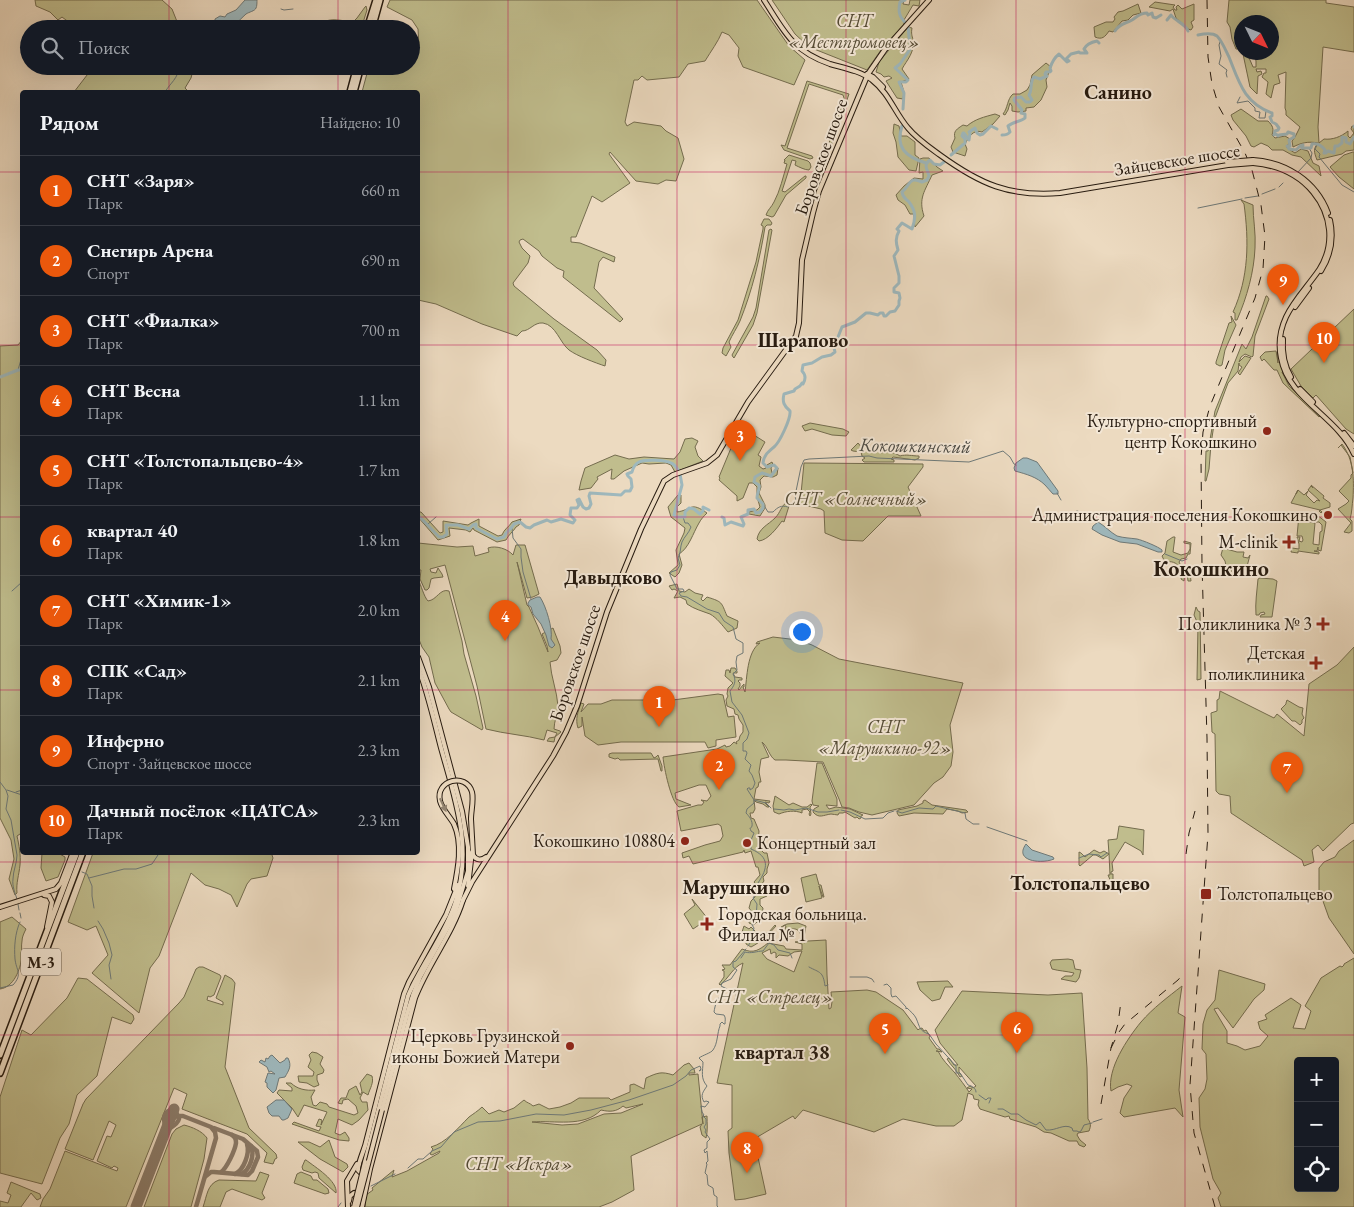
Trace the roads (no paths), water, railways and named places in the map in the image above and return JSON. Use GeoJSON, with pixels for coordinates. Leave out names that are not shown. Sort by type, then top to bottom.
{"type":"FeatureCollection","features":[{"type":"Feature","properties":{"kind":"highway"},"geometry":{"type":"LineString","coordinates":[[370,20],[376,0]]}},
{"type":"Feature","properties":{"kind":"highway"},"geometry":{"type":"LineString","coordinates":[[374,20],[380,0]]}},
{"type":"Feature","properties":{"kind":"highway"},"geometry":{"type":"LineString","coordinates":[[351,90],[355,75]]}},
{"type":"Feature","properties":{"kind":"highway"},"geometry":{"type":"LineString","coordinates":[[355,90],[359,75]]}},
{"type":"Feature","properties":{"kind":"highway","name":"М-3"},"geometry":{"type":"LineString","coordinates":[[0,1055],[74,855]]}},
{"type":"Feature","properties":{"kind":"highway","name":"М-3"},"geometry":{"type":"LineString","coordinates":[[0,1073],[82,855]]}},
{"type":"Feature","properties":{"kind":"main road"},"geometry":{"type":"LineString","coordinates":[[765,0],[787,32],[804,50],[867,76]]}},
{"type":"Feature","properties":{"kind":"main road","name":"Боровское шоссе"},"geometry":{"type":"LineString","coordinates":[[463,900],[472,882],[553,756],[566,732],[577,706],[606,612],[634,545],[664,481],[675,474],[707,463],[717,455],[748,402],[797,335],[800,323],[802,260],[816,200],[867,76],[886,48],[929,0]]}},
{"type":"Feature","properties":{"kind":"main road","name":"Зайцевское шоссе"},"geometry":{"type":"LineString","coordinates":[[867,76],[882,89],[905,124],[922,141],[970,175],[1003,189],[1033,194],[1060,193],[1228,163],[1255,163],[1277,166],[1300,176],[1318,194],[1329,214],[1332,233],[1330,252],[1324,267],[1293,308],[1286,323],[1282,350],[1284,362],[1296,384],[1343,432],[1354,446]]}},
{"type":"Feature","properties":{"kind":"main road","name":"Зайцевское шоссе"},"geometry":{"type":"LineString","coordinates":[[1277,166],[1300,179],[1314,193],[1325,212],[1329,231],[1328,247],[1323,262],[1283,323],[1280,344],[1282,362],[1294,385],[1343,436],[1354,454]]}},
{"type":"Feature","properties":{"kind":"main road"},"geometry":{"type":"LineString","coordinates":[[420,662],[429,686],[462,811],[468,847],[468,871],[463,900]]}},
{"type":"Feature","properties":{"kind":"main road"},"geometry":{"type":"LineString","coordinates":[[408,996],[452,912],[459,888],[463,840],[459,815],[428,696],[420,673]]}},
{"type":"Feature","properties":{"kind":"main road"},"geometry":{"type":"LineString","coordinates":[[362,1207],[414,1003],[421,984],[453,926],[468,883],[472,852],[471,789],[462,781],[452,780],[443,786],[440,796],[442,805],[454,824],[458,836],[459,859],[451,904]]}},
{"type":"Feature","properties":{"kind":"main road"},"geometry":{"type":"LineString","coordinates":[[472,852],[475,858],[481,860],[494,848]]}},
{"type":"Feature","properties":{"kind":"main road"},"geometry":{"type":"LineString","coordinates":[[0,907],[56,889],[74,855]]}},
{"type":"Feature","properties":{"kind":"main road"},"geometry":{"type":"LineString","coordinates":[[361,1173],[358,1168],[404,994],[451,904],[458,886],[462,866]]}},
{"type":"Feature","properties":{"kind":"main road"},"geometry":{"type":"LineString","coordinates":[[380,1109],[413,995],[420,977],[453,919],[468,871]]}},
{"type":"Feature","properties":{"kind":"main road"},"geometry":{"type":"LineString","coordinates":[[39,895],[49,896],[52,902],[46,932]]}},
{"type":"Feature","properties":{"kind":"main road"},"geometry":{"type":"LineString","coordinates":[[356,1207],[410,988],[417,968]]}},
{"type":"Feature","properties":{"kind":"main road"},"geometry":{"type":"LineString","coordinates":[[396,1057],[406,1034]]}},
{"type":"Feature","properties":{"kind":"main road"},"geometry":{"type":"LineString","coordinates":[[348,1205],[346,1181],[362,1158]]}},
{"type":"Feature","properties":{"kind":"main road"},"geometry":{"type":"LineString","coordinates":[[350,1175],[355,1172],[361,1173],[368,1178]]}},
{"type":"Feature","properties":{"kind":"main road"},"geometry":{"type":"LineString","coordinates":[[347,1189],[350,1192],[361,1194],[365,1190]]}},
{"type":"Feature","properties":{"kind":"main road"},"geometry":{"type":"LineString","coordinates":[[348,1205],[350,1196],[354,1193]]}},
{"type":"Feature","properties":{"kind":"water"},"geometry":{"type":"Polygon","coordinates":[[[245,0],[257,0],[255,9],[239,20],[215,20],[220,16],[225,17],[236,10],[245,0]]]}},
{"type":"Feature","properties":{"kind":"water"},"geometry":{"type":"Polygon","coordinates":[[[1023,458],[1037,462],[1058,491],[1058,494],[1053,494],[1042,482],[1035,478],[1015,471],[1016,463],[1023,458]]]}},
{"type":"Feature","properties":{"kind":"water"},"geometry":{"type":"Polygon","coordinates":[[[1098,522],[1117,536],[1143,541],[1154,545],[1162,550],[1162,552],[1137,544],[1120,542],[1102,535],[1092,529],[1098,522]]]}},
{"type":"Feature","properties":{"kind":"water"},"geometry":{"type":"Polygon","coordinates":[[[540,597],[548,618],[551,639],[555,645],[552,648],[549,646],[541,624],[528,605],[530,600],[540,597]]]}},
{"type":"Feature","properties":{"kind":"water"},"geometry":{"type":"Polygon","coordinates":[[[1026,844],[1032,850],[1054,859],[1037,861],[1026,858],[1023,855],[1023,850],[1026,844]]]}},
{"type":"Feature","properties":{"kind":"water"},"geometry":{"type":"Polygon","coordinates":[[[272,1055],[280,1063],[288,1058],[290,1066],[285,1077],[279,1078],[276,1090],[273,1093],[265,1082],[268,1073],[275,1074],[271,1071],[269,1072],[267,1067],[259,1062],[261,1060],[265,1062],[266,1058],[268,1059],[272,1055]]]}},
{"type":"Feature","properties":{"kind":"water"},"geometry":{"type":"Polygon","coordinates":[[[276,1100],[284,1100],[292,1109],[288,1118],[282,1120],[279,1116],[272,1116],[269,1113],[267,1107],[276,1100]]]}},
{"type":"Feature","properties":{"kind":"waterway"},"geometry":{"type":"LineString","coordinates":[[905,0],[900,2],[899,11],[900,16],[906,23]]}},
{"type":"Feature","properties":{"kind":"waterway"},"geometry":{"type":"LineString","coordinates":[[281,9],[293,9]]}},
{"type":"Feature","properties":{"kind":"waterway"},"geometry":{"type":"LineString","coordinates":[[1115,31],[1121,25],[1139,15],[1152,13],[1153,17],[1156,18],[1161,15]]}},
{"type":"Feature","properties":{"kind":"waterway"},"geometry":{"type":"LineString","coordinates":[[1167,20],[1171,15],[1185,26],[1188,31]]}},
{"type":"Feature","properties":{"kind":"waterway"},"geometry":{"type":"LineString","coordinates":[[903,109],[904,93],[899,82],[906,82],[908,80],[895,68],[911,48],[908,26]]}},
{"type":"Feature","properties":{"kind":"waterway"},"geometry":{"type":"LineString","coordinates":[[1198,35],[1213,34],[1219,38],[1244,91],[1255,104],[1272,113],[1270,117],[1272,122],[1279,128],[1275,131],[1274,135],[1278,136],[1288,132],[1294,134],[1294,137],[1289,140],[1290,146],[1287,146],[1289,149],[1296,150],[1303,145],[1302,148],[1311,148],[1312,144],[1316,144],[1325,150],[1324,153],[1328,151],[1334,153],[1335,146],[1342,143],[1342,137],[1346,138],[1346,142],[1350,144],[1354,137]]}},
{"type":"Feature","properties":{"kind":"waterway"},"geometry":{"type":"LineString","coordinates":[[1002,135],[1010,132],[1008,126],[1025,118],[1025,114],[1021,113],[1022,110],[1014,100],[1021,97],[1026,102],[1032,100],[1029,95],[1034,77],[1040,79],[1047,76],[1046,72],[1051,71],[1052,62],[1059,54],[1067,62],[1069,61],[1066,59],[1071,54],[1087,53],[1084,49],[1086,46],[1095,41],[1099,43]]}},
{"type":"Feature","properties":{"kind":"waterway"},"geometry":{"type":"LineString","coordinates":[[1220,42],[1221,56],[1219,64],[1227,70],[1227,77]]}},
{"type":"Feature","properties":{"kind":"waterway"},"geometry":{"type":"LineString","coordinates":[[167,90],[177,75]]}},
{"type":"Feature","properties":{"kind":"waterway"},"geometry":{"type":"LineString","coordinates":[[1240,97],[1237,103],[1248,101],[1255,108],[1255,111],[1260,112],[1259,118],[1265,118],[1266,111]]}},
{"type":"Feature","properties":{"kind":"waterway"},"geometry":{"type":"LineString","coordinates":[[902,126],[900,134],[901,146],[913,158],[926,163]]}},
{"type":"Feature","properties":{"kind":"waterway"},"geometry":{"type":"LineString","coordinates":[[951,155],[965,143],[965,139],[962,136],[963,133],[969,140],[969,132],[975,128],[980,135],[991,126],[997,129]]}},
{"type":"Feature","properties":{"kind":"waterway"},"geometry":{"type":"LineString","coordinates":[[1317,145],[1315,149],[1320,154],[1319,157],[1342,185],[1354,192]]}},
{"type":"Feature","properties":{"kind":"waterway"},"geometry":{"type":"LineString","coordinates":[[1298,172],[1311,158],[1312,153],[1309,148]]}},
{"type":"Feature","properties":{"kind":"waterway"},"geometry":{"type":"LineString","coordinates":[[722,517],[724,518],[725,525],[731,522],[743,526],[741,517],[748,514],[748,510],[754,509],[756,513],[760,512],[763,508],[763,504],[757,498],[759,485],[754,482],[755,477],[762,473],[771,476],[777,468],[774,465],[767,467],[763,463],[767,454],[779,440],[787,424],[790,411],[784,404],[784,394],[794,391],[805,380],[802,371],[803,365],[812,363],[835,352],[834,348],[842,327],[855,322],[866,313],[878,315],[883,313],[886,316],[890,312],[895,311],[899,305],[899,293],[894,292],[894,288],[899,283],[894,256],[898,250],[896,240],[899,231],[897,229],[902,223],[912,229],[915,218],[913,208],[902,192],[914,180],[922,182],[927,180],[929,176],[926,165],[930,160],[934,164],[940,165],[944,162]]}},
{"type":"Feature","properties":{"kind":"waterway"},"geometry":{"type":"LineString","coordinates":[[1279,187],[1283,183]]}},
{"type":"Feature","properties":{"kind":"waterway"},"geometry":{"type":"LineString","coordinates":[[1262,194],[1275,189]]}},
{"type":"Feature","properties":{"kind":"waterway"},"geometry":{"type":"LineString","coordinates":[[1245,198],[1258,196]]}},
{"type":"Feature","properties":{"kind":"waterway"},"geometry":{"type":"LineString","coordinates":[[1198,208],[1242,199]]}},
{"type":"Feature","properties":{"kind":"waterway"},"geometry":{"type":"LineString","coordinates":[[18,370],[20,363]]}},
{"type":"Feature","properties":{"kind":"waterway"},"geometry":{"type":"LineString","coordinates":[[0,377],[20,370]]}},
{"type":"Feature","properties":{"kind":"waterway","name":"Кокошкинский"},"geometry":{"type":"LineString","coordinates":[[763,504],[768,512],[773,512],[780,507],[788,507],[796,500],[795,496],[801,467],[804,460],[809,459],[869,456],[877,458],[969,462],[1003,451],[1016,465]]}},
{"type":"Feature","properties":{"kind":"waterway"},"geometry":{"type":"LineString","coordinates":[[420,517],[439,537],[447,534],[446,525],[458,525],[469,529],[476,524],[476,528],[497,539],[504,537],[514,524],[520,522],[530,528],[547,520],[551,522],[561,519],[573,523],[575,520],[570,515],[571,508],[577,508],[579,505],[577,500],[579,499],[586,509],[591,504],[590,493],[621,495],[625,491],[630,491],[632,487],[631,479],[627,474],[632,472],[634,466],[639,462],[650,460],[668,462],[673,464],[679,471]]}},
{"type":"Feature","properties":{"kind":"waterway"},"geometry":{"type":"LineString","coordinates":[[680,474],[682,485],[674,515],[676,517],[685,517],[685,512],[689,508],[694,509],[700,514],[703,511],[703,507],[709,510]]}},
{"type":"Feature","properties":{"kind":"waterway","name":"Кокошкинский"},"geometry":{"type":"LineString","coordinates":[[1057,493],[1061,500]]}},
{"type":"Feature","properties":{"kind":"waterway","name":"Кокошкинский"},"geometry":{"type":"LineString","coordinates":[[1077,511],[1087,514],[1097,522]]}},
{"type":"Feature","properties":{"kind":"waterway"},"geometry":{"type":"LineString","coordinates":[[428,524],[436,517]]}},
{"type":"Feature","properties":{"kind":"waterway"},"geometry":{"type":"LineString","coordinates":[[683,517],[685,523],[688,523],[691,527],[681,544],[678,558],[680,565],[670,575],[677,589],[683,589],[684,591],[679,593],[681,596],[687,597],[707,609],[719,613],[724,621],[733,627],[736,639],[743,643],[743,653],[737,656],[737,670],[733,674],[735,679],[730,691],[732,702],[742,715],[749,733],[743,743],[743,751],[747,753],[745,759],[751,765],[749,771],[755,783],[753,788],[747,789],[754,800],[754,803],[747,809],[746,813],[751,820],[752,826],[750,828],[754,833],[751,840]]}},
{"type":"Feature","properties":{"kind":"waterway"},"geometry":{"type":"LineString","coordinates":[[512,528],[513,538],[521,549],[523,572],[531,599]]}},
{"type":"Feature","properties":{"kind":"waterway"},"geometry":{"type":"LineString","coordinates":[[1165,554],[1182,561],[1187,559]]}},
{"type":"Feature","properties":{"kind":"waterway"},"geometry":{"type":"LineString","coordinates":[[12,591],[20,584]]}},
{"type":"Feature","properties":{"kind":"waterway"},"geometry":{"type":"LineString","coordinates":[[0,782],[8,796],[6,809],[11,820],[17,855],[13,882],[17,899]]}},
{"type":"Feature","properties":{"kind":"waterway"},"geometry":{"type":"LineString","coordinates":[[7,790],[20,794]]}},
{"type":"Feature","properties":{"kind":"waterway"},"geometry":{"type":"LineString","coordinates":[[16,792],[20,791]]}},
{"type":"Feature","properties":{"kind":"waterway"},"geometry":{"type":"LineString","coordinates":[[754,800],[766,803],[771,808]]}},
{"type":"Feature","properties":{"kind":"waterway"},"geometry":{"type":"LineString","coordinates":[[896,811],[902,813],[919,808],[933,809],[936,806],[965,813],[966,819],[973,824],[979,824]]}},
{"type":"Feature","properties":{"kind":"waterway"},"geometry":{"type":"LineString","coordinates":[[774,809],[795,810],[806,808],[818,812],[839,810]]}},
{"type":"Feature","properties":{"kind":"waterway"},"geometry":{"type":"LineString","coordinates":[[841,810],[865,819],[883,818],[888,813],[894,811]]}},
{"type":"Feature","properties":{"kind":"waterway"},"geometry":{"type":"LineString","coordinates":[[987,827],[1027,841]]}},
{"type":"Feature","properties":{"kind":"waterway"},"geometry":{"type":"LineString","coordinates":[[748,946],[754,937],[752,925],[756,918],[757,904],[753,898],[760,888],[758,883],[765,868],[764,859],[751,849],[751,842]]}},
{"type":"Feature","properties":{"kind":"waterway"},"geometry":{"type":"LineString","coordinates":[[1079,858],[1089,854],[1101,857],[1107,853]]}},
{"type":"Feature","properties":{"kind":"waterway"},"geometry":{"type":"LineString","coordinates":[[89,878],[152,864],[158,855]]}},
{"type":"Feature","properties":{"kind":"waterway"},"geometry":{"type":"LineString","coordinates":[[82,872],[87,874],[92,886],[94,908]]}},
{"type":"Feature","properties":{"kind":"waterway"},"geometry":{"type":"LineString","coordinates":[[18,904],[19,910]]}},
{"type":"Feature","properties":{"kind":"waterway"},"geometry":{"type":"LineString","coordinates":[[20,913],[21,918]]}},
{"type":"Feature","properties":{"kind":"waterway"},"geometry":{"type":"LineString","coordinates":[[98,921],[109,943],[112,955],[109,965],[111,979]]}},
{"type":"Feature","properties":{"kind":"waterway"},"geometry":{"type":"LineString","coordinates":[[0,988],[13,985],[18,978],[15,945],[20,922]]}},
{"type":"Feature","properties":{"kind":"waterway"},"geometry":{"type":"LineString","coordinates":[[741,958],[745,952],[763,951],[769,943],[778,950],[790,953],[792,958]]}},
{"type":"Feature","properties":{"kind":"waterway"},"geometry":{"type":"LineString","coordinates":[[718,1207],[717,1197],[714,1195],[713,1188],[708,1185],[705,1173],[708,1161],[707,1151],[705,1153],[704,1150],[707,1148],[707,1142],[710,1139],[705,1132],[706,1119],[703,1116],[701,1106],[705,1107],[709,1102],[704,1102],[702,1097],[707,1086],[703,1077],[703,1062],[699,1058],[713,1050],[717,1041],[720,1024],[722,1022],[725,1024],[724,1015],[716,1014],[714,1012],[715,1007],[722,994],[721,989],[723,991],[727,989],[721,986],[722,983],[731,979],[737,970],[733,967],[733,962],[746,949]]}},
{"type":"Feature","properties":{"kind":"waterway"},"geometry":{"type":"LineString","coordinates":[[809,967],[820,973],[825,986],[828,985]]}},
{"type":"Feature","properties":{"kind":"waterway"},"geometry":{"type":"LineString","coordinates":[[850,977],[867,977],[874,982]]}},
{"type":"Feature","properties":{"kind":"waterway"},"geometry":{"type":"LineString","coordinates":[[884,985],[887,984],[891,988],[892,997],[896,996],[906,1009],[913,1014],[922,1030],[929,1034],[956,1066],[956,1073],[960,1073],[968,1085],[974,1087],[976,1092]]}},
{"type":"Feature","properties":{"kind":"waterway"},"geometry":{"type":"LineString","coordinates":[[408,1168],[418,1159],[423,1159],[432,1151],[441,1147],[454,1132],[478,1122],[500,1121],[536,1114],[564,1115],[591,1110],[629,1100],[673,1085],[691,1070],[700,1066],[701,1069],[699,1071],[701,1070]]}},
{"type":"Feature","properties":{"kind":"waterway"},"geometry":{"type":"LineString","coordinates":[[979,1095],[986,1100],[991,1098],[989,1103]]}},
{"type":"Feature","properties":{"kind":"waterway"},"geometry":{"type":"LineString","coordinates":[[998,1109],[1003,1109],[1011,1114],[1018,1114],[1036,1125],[1040,1122],[1046,1130],[1066,1126],[1072,1128],[1073,1131],[1079,1132],[1084,1125],[1092,1123]]}},
{"type":"Feature","properties":{"kind":"waterway"},"geometry":{"type":"LineString","coordinates":[[1093,1122],[1102,1119]]}},
{"type":"Feature","properties":{"kind":"waterway"},"geometry":{"type":"LineString","coordinates":[[371,1186],[395,1174]]}},
{"type":"Feature","properties":{"kind":"waterway"},"geometry":{"type":"LineString","coordinates":[[338,1207],[341,1203]]}},
{"type":"Feature","properties":{"kind":"railway"},"geometry":{"type":"LineString","coordinates":[[1207,0],[1208,57],[1212,84],[1219,107],[1245,153],[1252,170],[1261,205],[1265,236],[1263,269],[1255,298],[1210,406],[1203,432],[1201,458],[1208,834],[1190,1085],[1194,1133],[1215,1207]]}},
{"type":"Feature","properties":{"kind":"railway"},"geometry":{"type":"LineString","coordinates":[[1186,854],[1195,811]]}},
{"type":"Feature","properties":{"kind":"railway"},"geometry":{"type":"LineString","coordinates":[[1111,1048],[1125,1024],[1184,973]]}},
{"type":"Feature","properties":{"kind":"railway"},"geometry":{"type":"LineString","coordinates":[[1101,1104],[1121,1001]]}},
{"type":"Feature","properties":{"kind":"place","name":"Инферно"},"geometry":{"type":"Point","coordinates":[1283,305]}},
{"type":"Feature","properties":{"kind":"place","name":"Дачный посёлок «ЦАТСА»"},"geometry":{"type":"Point","coordinates":[1324,363]}},
{"type":"Feature","properties":{"kind":"place","name":"Культурно-спортивный центр Кокошкино"},"geometry":{"type":"Point","coordinates":[1267,431]}},
{"type":"Feature","properties":{"kind":"place","name":"СНТ «Фиалка»"},"geometry":{"type":"Point","coordinates":[740,461]}},
{"type":"Feature","properties":{"kind":"place","name":"Администрация поселения Кокошкино"},"geometry":{"type":"Point","coordinates":[1328,515]}},
{"type":"Feature","properties":{"kind":"place","name":"M-clinik"},"geometry":{"type":"Point","coordinates":[1289,542]}},
{"type":"Feature","properties":{"kind":"place","name":"Поликлиника № 3"},"geometry":{"type":"Point","coordinates":[1323,624]}},
{"type":"Feature","properties":{"kind":"place","name":"СНТ Весна"},"geometry":{"type":"Point","coordinates":[505,641]}},
{"type":"Feature","properties":{"kind":"place","name":"Детская поликлиника"},"geometry":{"type":"Point","coordinates":[1316,663]}},
{"type":"Feature","properties":{"kind":"place","name":"СНТ «Заря»"},"geometry":{"type":"Point","coordinates":[659,727]}},
{"type":"Feature","properties":{"kind":"place","name":"Снегирь Арена"},"geometry":{"type":"Point","coordinates":[719,790]}},
{"type":"Feature","properties":{"kind":"place","name":"СНТ «Химик-1»"},"geometry":{"type":"Point","coordinates":[1287,793]}},
{"type":"Feature","properties":{"kind":"place","name":"Кокошкино 108804"},"geometry":{"type":"Point","coordinates":[685,841]}},
{"type":"Feature","properties":{"kind":"place","name":"Концертный зал"},"geometry":{"type":"Point","coordinates":[747,843]}},
{"type":"Feature","properties":{"kind":"place","name":"Толстопальцево"},"geometry":{"type":"Point","coordinates":[1206,894]}},
{"type":"Feature","properties":{"kind":"place","name":"Городская больница. Филиал № 1"},"geometry":{"type":"Point","coordinates":[707,924]}},
{"type":"Feature","properties":{"kind":"place","name":"Церковь Грузинской иконы Божией Матери"},"geometry":{"type":"Point","coordinates":[570,1046]}},
{"type":"Feature","properties":{"kind":"place","name":"квартал 40"},"geometry":{"type":"Point","coordinates":[1017,1053]}},
{"type":"Feature","properties":{"kind":"place","name":"СНТ «Толстопальцево-4»"},"geometry":{"type":"Point","coordinates":[885,1054]}},
{"type":"Feature","properties":{"kind":"place","name":"СПК «Сад»"},"geometry":{"type":"Point","coordinates":[747,1173]}},
{"type":"Feature","properties":{"kind":"district","name":"Санино"},"geometry":{"type":"Point","coordinates":[1118,92]}},
{"type":"Feature","properties":{"kind":"district","name":"Шарапово"},"geometry":{"type":"Point","coordinates":[803,340]}},
{"type":"Feature","properties":{"kind":"district","name":"Кокошкино"},"geometry":{"type":"Point","coordinates":[1211,568]}},
{"type":"Feature","properties":{"kind":"district","name":"Давыдково"},"geometry":{"type":"Point","coordinates":[613,577]}},
{"type":"Feature","properties":{"kind":"district","name":"Толстопальцево"},"geometry":{"type":"Point","coordinates":[1080,883]}},
{"type":"Feature","properties":{"kind":"district","name":"Марушкино"},"geometry":{"type":"Point","coordinates":[736,887]}},
{"type":"Feature","properties":{"kind":"district","name":"квартал 38"},"geometry":{"type":"Point","coordinates":[782,1052]}},
{"type":"Feature","properties":{"kind":"park label","name":"СНТ «Местпромовец»"},"geometry":{"type":"Point","coordinates":[854,31]}},
{"type":"Feature","properties":{"kind":"park label","name":"СНТ «Солнечный»"},"geometry":{"type":"Point","coordinates":[856,499]}},
{"type":"Feature","properties":{"kind":"park label","name":"СНТ «Марушкино-92»"},"geometry":{"type":"Point","coordinates":[885,738]}},
{"type":"Feature","properties":{"kind":"park label","name":"СНТ «Стрелец»"},"geometry":{"type":"Point","coordinates":[770,997]}},
{"type":"Feature","properties":{"kind":"park label","name":"СНТ «Искра»"},"geometry":{"type":"Point","coordinates":[519,1164]}}]}
